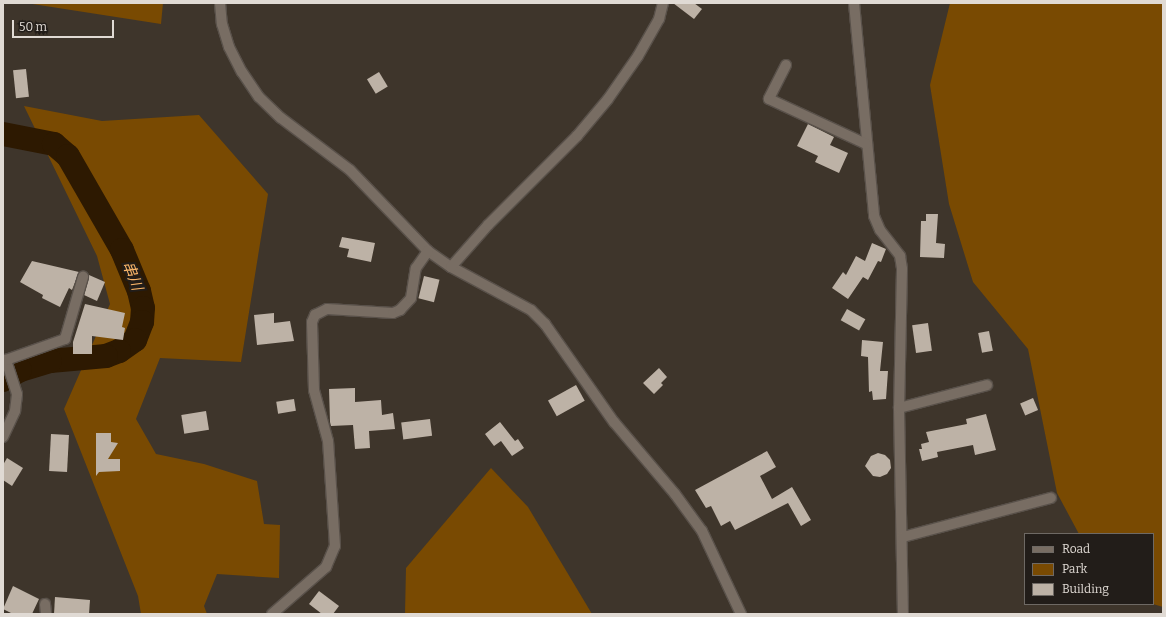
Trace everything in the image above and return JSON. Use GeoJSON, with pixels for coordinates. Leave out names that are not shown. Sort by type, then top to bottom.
{"type":"FeatureCollection","features":[{"type":"Feature","properties":{"kind":"street"},"geometry":{"type":"LineString","coordinates":[[220,3],[222,24],[229,47],[242,72],[259,97],[281,118],[350,170],[428,251],[451,267],[531,310],[545,324],[614,422],[675,494],[702,531],[741,614]]}},
{"type":"Feature","properties":{"kind":"street"},"geometry":{"type":"LineString","coordinates":[[451,267],[488,224],[577,136],[608,99],[638,56],[659,19],[663,3]]}},
{"type":"Feature","properties":{"kind":"street"},"geometry":{"type":"LineString","coordinates":[[854,3],[866,144],[874,216],[880,230],[900,256],[902,269],[899,408],[903,537],[903,614]]}},
{"type":"Feature","properties":{"kind":"street"},"geometry":{"type":"LineString","coordinates":[[786,65],[769,99],[866,144]]}},
{"type":"Feature","properties":{"kind":"street"},"geometry":{"type":"LineString","coordinates":[[272,614],[322,571],[332,557],[335,546],[328,441],[314,390],[312,322],[315,316],[328,309],[393,313],[400,310],[411,298],[416,268],[428,251]]}},
{"type":"Feature","properties":{"kind":"street"},"geometry":{"type":"LineString","coordinates":[[3,437],[15,411],[17,394],[6,360],[65,339],[83,277]]}},
{"type":"Feature","properties":{"kind":"street"},"geometry":{"type":"LineString","coordinates":[[899,408],[987,385]]}},
{"type":"Feature","properties":{"kind":"street"},"geometry":{"type":"LineString","coordinates":[[903,537],[1051,498]]}},
{"type":"Feature","properties":{"kind":"green space"},"geometry":{"type":"Polygon","coordinates":[[[26,3],[163,3],[161,24],[26,3]]]}},
{"type":"Feature","properties":{"kind":"green space"},"geometry":{"type":"Polygon","coordinates":[[[950,3],[1163,3],[1163,607],[1154,604],[1154,533],[1078,533],[1057,493],[1028,349],[973,282],[949,204],[930,85],[950,3]]]}},
{"type":"Feature","properties":{"kind":"green space"},"geometry":{"type":"Polygon","coordinates":[[[24,106],[102,121],[199,115],[268,194],[241,362],[160,358],[136,419],[156,454],[204,464],[257,481],[264,524],[280,525],[279,578],[217,574],[204,606],[207,614],[141,614],[138,596],[64,409],[110,304],[97,256],[24,106]]]}},
{"type":"Feature","properties":{"kind":"green space"},"geometry":{"type":"Polygon","coordinates":[[[491,468],[528,507],[592,614],[405,614],[406,568],[491,468]]]}},
{"type":"Feature","properties":{"kind":"building"},"geometry":{"type":"Polygon","coordinates":[[[673,3],[694,3],[702,9],[694,19],[673,3]]]}},
{"type":"Feature","properties":{"kind":"building"},"geometry":{"type":"Polygon","coordinates":[[[26,69],[29,97],[16,98],[13,70],[26,69]]]}},
{"type":"Feature","properties":{"kind":"building"},"geometry":{"type":"Polygon","coordinates":[[[379,72],[388,87],[376,94],[367,79],[379,72]]]}},
{"type":"Feature","properties":{"kind":"building"},"geometry":{"type":"Polygon","coordinates":[[[808,124],[834,137],[830,145],[848,153],[839,173],[815,162],[818,156],[797,146],[808,124]]]}},
{"type":"Feature","properties":{"kind":"building"},"geometry":{"type":"Polygon","coordinates":[[[926,214],[938,214],[936,243],[945,244],[944,258],[920,257],[921,221],[926,221],[926,214]]]}},
{"type":"Feature","properties":{"kind":"building"},"geometry":{"type":"Polygon","coordinates":[[[342,237],[375,243],[371,262],[347,257],[349,249],[339,247],[342,237]]]}},
{"type":"Feature","properties":{"kind":"building"},"geometry":{"type":"Polygon","coordinates":[[[872,243],[886,249],[881,262],[878,261],[868,280],[863,277],[848,299],[832,288],[843,272],[846,275],[856,256],[865,261],[872,243]]]}},
{"type":"Feature","properties":{"kind":"building"},"geometry":{"type":"Polygon","coordinates":[[[32,261],[79,272],[72,290],[69,288],[60,307],[42,298],[43,295],[20,282],[32,261]]]}},
{"type":"Feature","properties":{"kind":"building"},"geometry":{"type":"Polygon","coordinates":[[[89,275],[105,282],[97,301],[84,295],[89,275]]]}},
{"type":"Feature","properties":{"kind":"building"},"geometry":{"type":"Polygon","coordinates":[[[424,276],[440,280],[434,302],[418,298],[424,276]]]}},
{"type":"Feature","properties":{"kind":"building"},"geometry":{"type":"Polygon","coordinates":[[[85,304],[125,313],[122,327],[125,328],[123,340],[92,336],[92,354],[73,354],[73,342],[85,304]]]}},
{"type":"Feature","properties":{"kind":"building"},"geometry":{"type":"Polygon","coordinates":[[[847,309],[865,319],[859,331],[841,320],[847,309]]]}},
{"type":"Feature","properties":{"kind":"building"},"geometry":{"type":"Polygon","coordinates":[[[274,313],[274,323],[290,321],[294,341],[257,345],[254,315],[274,313]]]}},
{"type":"Feature","properties":{"kind":"building"},"geometry":{"type":"Polygon","coordinates":[[[928,323],[932,351],[916,353],[912,325],[928,323]]]}},
{"type":"Feature","properties":{"kind":"building"},"geometry":{"type":"Polygon","coordinates":[[[989,331],[993,351],[982,353],[978,333],[989,331]]]}},
{"type":"Feature","properties":{"kind":"building"},"geometry":{"type":"Polygon","coordinates":[[[862,340],[883,342],[880,371],[888,371],[886,399],[873,400],[872,391],[869,392],[868,357],[861,356],[862,340]]]}},
{"type":"Feature","properties":{"kind":"building"},"geometry":{"type":"Polygon","coordinates":[[[659,368],[667,377],[661,383],[663,385],[654,394],[643,383],[659,368]]]}},
{"type":"Feature","properties":{"kind":"building"},"geometry":{"type":"Polygon","coordinates":[[[576,385],[585,401],[557,416],[548,401],[576,385]]]}},
{"type":"Feature","properties":{"kind":"building"},"geometry":{"type":"Polygon","coordinates":[[[355,388],[355,402],[381,400],[382,415],[393,413],[395,429],[369,431],[370,448],[355,449],[353,425],[331,426],[330,422],[329,389],[355,388]]]}},
{"type":"Feature","properties":{"kind":"building"},"geometry":{"type":"Polygon","coordinates":[[[1033,398],[1038,410],[1025,415],[1020,403],[1033,398]]]}},
{"type":"Feature","properties":{"kind":"building"},"geometry":{"type":"Polygon","coordinates":[[[294,399],[296,411],[278,414],[276,402],[294,399]]]}},
{"type":"Feature","properties":{"kind":"building"},"geometry":{"type":"Polygon","coordinates":[[[206,411],[209,430],[184,434],[181,415],[206,411]]]}},
{"type":"Feature","properties":{"kind":"building"},"geometry":{"type":"Polygon","coordinates":[[[986,414],[996,450],[975,455],[973,445],[937,452],[938,457],[922,461],[919,449],[922,449],[921,444],[929,442],[926,432],[967,424],[966,419],[986,414]]]}},
{"type":"Feature","properties":{"kind":"building"},"geometry":{"type":"Polygon","coordinates":[[[430,419],[432,436],[403,439],[401,423],[430,419]]]}},
{"type":"Feature","properties":{"kind":"building"},"geometry":{"type":"Polygon","coordinates":[[[500,422],[515,441],[518,439],[524,448],[512,456],[501,441],[494,446],[485,434],[500,422]]]}},
{"type":"Feature","properties":{"kind":"building"},"geometry":{"type":"Polygon","coordinates":[[[96,433],[111,433],[111,442],[118,443],[108,459],[120,459],[120,471],[99,472],[96,476],[96,433]]]}},
{"type":"Feature","properties":{"kind":"building"},"geometry":{"type":"Polygon","coordinates":[[[51,434],[69,435],[67,472],[49,471],[51,434]]]}},
{"type":"Feature","properties":{"kind":"building"},"geometry":{"type":"Polygon","coordinates":[[[767,451],[776,467],[760,476],[772,499],[792,487],[811,520],[801,526],[788,503],[735,530],[730,521],[721,526],[711,506],[706,508],[695,490],[767,451]]]}},
{"type":"Feature","properties":{"kind":"building"},"geometry":{"type":"Polygon","coordinates":[[[878,453],[885,455],[890,460],[891,468],[887,474],[880,477],[873,476],[865,466],[871,456],[878,453]]]}},
{"type":"Feature","properties":{"kind":"building"},"geometry":{"type":"Polygon","coordinates":[[[7,458],[23,468],[12,486],[3,480],[3,465],[7,458]]]}},
{"type":"Feature","properties":{"kind":"building"},"geometry":{"type":"Polygon","coordinates":[[[13,586],[39,599],[32,614],[13,614],[3,609],[13,586]]]}},
{"type":"Feature","properties":{"kind":"building"},"geometry":{"type":"Polygon","coordinates":[[[319,591],[339,606],[333,614],[322,614],[309,604],[319,591]]]}},
{"type":"Feature","properties":{"kind":"building"},"geometry":{"type":"Polygon","coordinates":[[[55,597],[90,600],[89,614],[54,614],[55,597]]]}},
{"type":"Feature","properties":{"kind":"waterway","name":"串川"},"geometry":{"type":"LineString","coordinates":[[3,134],[54,144],[68,156],[122,250],[139,291],[143,308],[142,322],[135,340],[119,351],[106,356],[50,361],[20,370],[3,380]]}}]}
